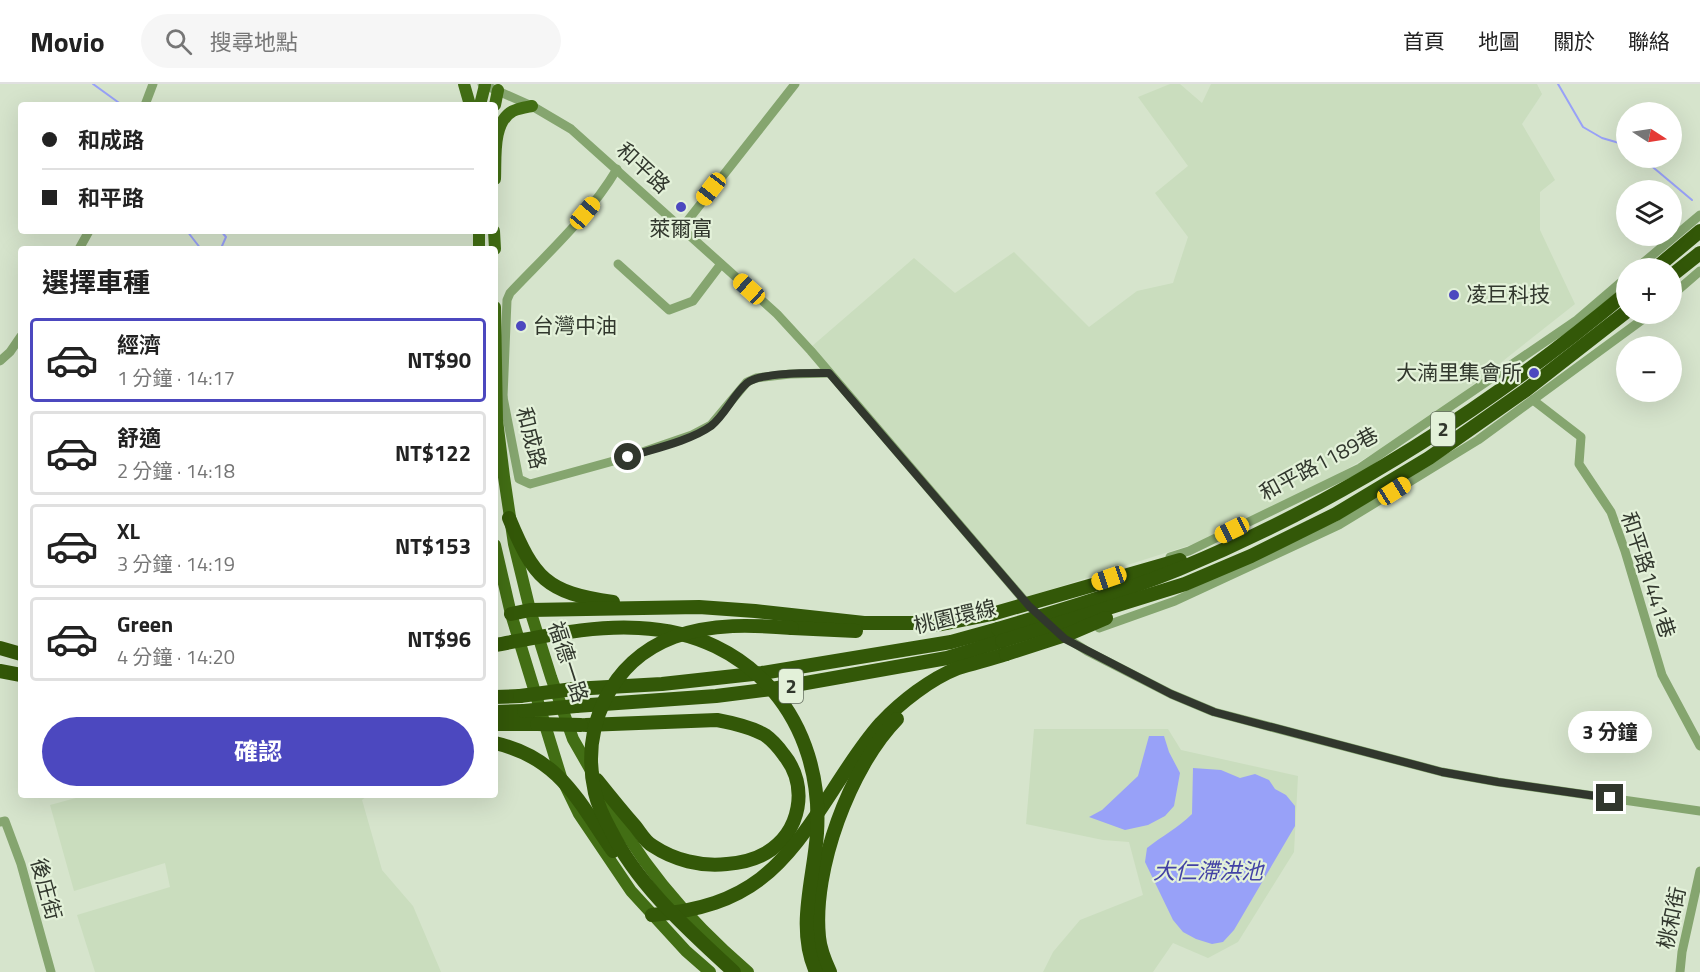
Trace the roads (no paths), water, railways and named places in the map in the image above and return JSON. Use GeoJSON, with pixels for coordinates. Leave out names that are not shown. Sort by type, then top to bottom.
{"type":"FeatureCollection","features":[{"type":"Feature","properties":{"kind":"highway"},"geometry":{"type":"LineString","coordinates":[[1668,258],[1700,231]]}},
{"type":"Feature","properties":{"kind":"highway"},"geometry":{"type":"LineString","coordinates":[[1682,267],[1700,253]]}},
{"type":"Feature","properties":{"kind":"highway","name":"桃園環線"},"geometry":{"type":"LineString","coordinates":[[498,712],[716,696],[772,689],[947,658],[1000,635],[1179,569],[1245,540],[1325,498],[1422,444],[1516,378],[1616,301]]}},
{"type":"Feature","properties":{"kind":"highway","name":"桃園環線"},"geometry":{"type":"LineString","coordinates":[[498,697],[573,689],[662,684],[762,673],[1000,635],[1185,584],[1251,556],[1336,514],[1429,458],[1526,390],[1616,320]]}},
{"type":"Feature","properties":{"kind":"highway"},"geometry":{"type":"LineString","coordinates":[[509,518],[536,572],[551,584],[567,592],[593,598],[657,607]]}},
{"type":"Feature","properties":{"kind":"highway"},"geometry":{"type":"LineString","coordinates":[[734,972],[680,921],[638,874],[611,832],[595,794],[591,756],[594,732],[604,701],[613,683],[637,658],[674,637],[702,629],[740,626],[890,632],[946,623],[992,614],[1086,588],[1245,540]]}},
{"type":"Feature","properties":{"kind":"highway"},"geometry":{"type":"LineString","coordinates":[[652,915],[685,912],[724,901],[772,872],[791,851],[874,732],[892,712],[913,695],[957,669],[1071,633],[1185,584]]}},
{"type":"Feature","properties":{"kind":"highway"},"geometry":{"type":"LineString","coordinates":[[511,614],[530,610],[699,607],[864,623],[946,623]]}},
{"type":"Feature","properties":{"kind":"highway"},"geometry":{"type":"LineString","coordinates":[[498,645],[604,628],[663,630],[707,642],[730,654],[766,681],[794,723],[808,751],[814,773],[817,833],[806,920],[816,972]]}},
{"type":"Feature","properties":{"kind":"highway"},"geometry":{"type":"LineString","coordinates":[[1,648],[18,651]]}},
{"type":"Feature","properties":{"kind":"highway"},"geometry":{"type":"LineString","coordinates":[[830,972],[819,939],[820,901],[834,833],[846,797],[878,744],[905,711],[944,682],[1006,654]]}},
{"type":"Feature","properties":{"kind":"highway"},"geometry":{"type":"LineString","coordinates":[[0,671],[18,674]]}},
{"type":"Feature","properties":{"kind":"highway"},"geometry":{"type":"LineString","coordinates":[[498,724],[581,725],[717,720],[736,723],[766,736],[779,748],[798,779],[800,794],[798,812],[790,829],[767,853],[752,860],[714,866],[673,857],[650,845],[597,780]]}},
{"type":"Feature","properties":{"kind":"highway"},"geometry":{"type":"LineString","coordinates":[[498,744],[525,752],[565,781],[634,881],[689,942],[722,972]]}},
{"type":"Feature","properties":{"kind":"main road"},"geometry":{"type":"LineString","coordinates":[[464,84],[469,102]]}},
{"type":"Feature","properties":{"kind":"main road"},"geometry":{"type":"LineString","coordinates":[[481,102],[484,84]]}},
{"type":"Feature","properties":{"kind":"main road"},"geometry":{"type":"LineString","coordinates":[[496,102],[500,87]]}},
{"type":"Feature","properties":{"kind":"main road"},"geometry":{"type":"LineString","coordinates":[[498,138],[503,119],[514,110],[532,106]]}},
{"type":"Feature","properties":{"kind":"main road","name":"福德一路"},"geometry":{"type":"LineString","coordinates":[[498,397],[509,518],[530,610],[573,739],[597,780],[614,816],[653,873],[685,912],[748,972]]}},
{"type":"Feature","properties":{"kind":"main road","name":"福德一路"},"geometry":{"type":"LineString","coordinates":[[498,558],[511,614],[561,777],[579,814],[631,891],[677,942],[710,972]]}},
{"type":"Feature","properties":{"kind":"main road"},"geometry":{"type":"LineString","coordinates":[[677,942],[680,932],[687,923],[693,923],[701,928]]}},
{"type":"Feature","properties":{"kind":"street"},"geometry":{"type":"LineString","coordinates":[[146,102],[153,84]]}},
{"type":"Feature","properties":{"kind":"street","name":"和平路"},"geometry":{"type":"LineString","coordinates":[[484,84],[500,87],[571,129],[777,315],[1029,606],[1065,639],[1171,694],[1214,712],[1442,772],[1700,811]]}},
{"type":"Feature","properties":{"kind":"street"},"geometry":{"type":"LineString","coordinates":[[681,228],[795,84]]}},
{"type":"Feature","properties":{"kind":"street"},"geometry":{"type":"LineString","coordinates":[[498,397],[507,300],[510,293],[585,213],[607,187],[617,169]]}},
{"type":"Feature","properties":{"kind":"street"},"geometry":{"type":"LineString","coordinates":[[1649,258],[1700,215]]}},
{"type":"Feature","properties":{"kind":"street"},"geometry":{"type":"LineString","coordinates":[[618,264],[669,310],[693,301],[722,264]]}},
{"type":"Feature","properties":{"kind":"street"},"geometry":{"type":"LineString","coordinates":[[1682,287],[1700,271]]}},
{"type":"Feature","properties":{"kind":"street","name":"和平路1189巷"},"geometry":{"type":"LineString","coordinates":[[1029,606],[1189,550],[1360,468],[1577,320],[1616,286]]}},
{"type":"Feature","properties":{"kind":"street"},"geometry":{"type":"LineString","coordinates":[[1605,295],[1616,305]]}},
{"type":"Feature","properties":{"kind":"street"},"geometry":{"type":"LineString","coordinates":[[1065,639],[1175,601],[1339,525],[1478,440],[1637,324]]}},
{"type":"Feature","properties":{"kind":"street"},"geometry":{"type":"LineString","coordinates":[[0,362],[18,340]]}},
{"type":"Feature","properties":{"kind":"street","name":"和成路"},"geometry":{"type":"LineString","coordinates":[[498,397],[519,479],[530,484],[628,457],[692,435],[711,425],[747,382],[756,378],[829,373]]}},
{"type":"Feature","properties":{"kind":"street","name":"和平路1441巷"},"geometry":{"type":"LineString","coordinates":[[1533,400],[1581,438],[1579,464],[1611,512],[1662,675],[1700,746]]}},
{"type":"Feature","properties":{"kind":"street","name":"後庄街"},"geometry":{"type":"LineString","coordinates":[[0,822],[5,820],[21,864],[51,972]]}},
{"type":"Feature","properties":{"kind":"street","name":"桃和街"},"geometry":{"type":"LineString","coordinates":[[1680,972],[1682,951],[1700,871]]}},
{"type":"Feature","properties":{"kind":"water"},"geometry":{"type":"Polygon","coordinates":[[[1149,736],[1164,736],[1180,773],[1174,806],[1165,816],[1148,825],[1125,830],[1089,817],[1102,810],[1138,776],[1149,736]]]}},
{"type":"Feature","properties":{"kind":"water","name":"大仁滯洪池"},"geometry":{"type":"Polygon","coordinates":[[[1193,768],[1221,770],[1240,778],[1255,774],[1269,780],[1275,789],[1286,795],[1295,806],[1295,826],[1234,930],[1223,942],[1212,944],[1183,932],[1173,920],[1145,862],[1147,848],[1192,814],[1193,768]]]}},
{"type":"Feature","properties":{"kind":"waterway"},"geometry":{"type":"LineString","coordinates":[[93,84],[118,102]]}},
{"type":"Feature","properties":{"kind":"waterway"},"geometry":{"type":"LineString","coordinates":[[1558,84],[1583,127],[1602,138],[1616,142]]}},
{"type":"Feature","properties":{"kind":"waterway"},"geometry":{"type":"LineString","coordinates":[[1654,168],[1692,200]]}},
{"type":"Feature","properties":{"kind":"waterway"},"geometry":{"type":"LineString","coordinates":[[189,234],[199,246]]}},
{"type":"Feature","properties":{"kind":"waterway"},"geometry":{"type":"LineString","coordinates":[[222,246],[226,237],[224,234]]}},
{"type":"Feature","properties":{"kind":"place","name":"萊爾富"},"geometry":{"type":"Point","coordinates":[681,207]}},
{"type":"Feature","properties":{"kind":"place","name":"凌巨科技"},"geometry":{"type":"Point","coordinates":[1454,295]}},
{"type":"Feature","properties":{"kind":"place","name":"台灣中油"},"geometry":{"type":"Point","coordinates":[521,326]}},
{"type":"Feature","properties":{"kind":"place","name":"大湳里集會所"},"geometry":{"type":"Point","coordinates":[1534,373]}}]}
